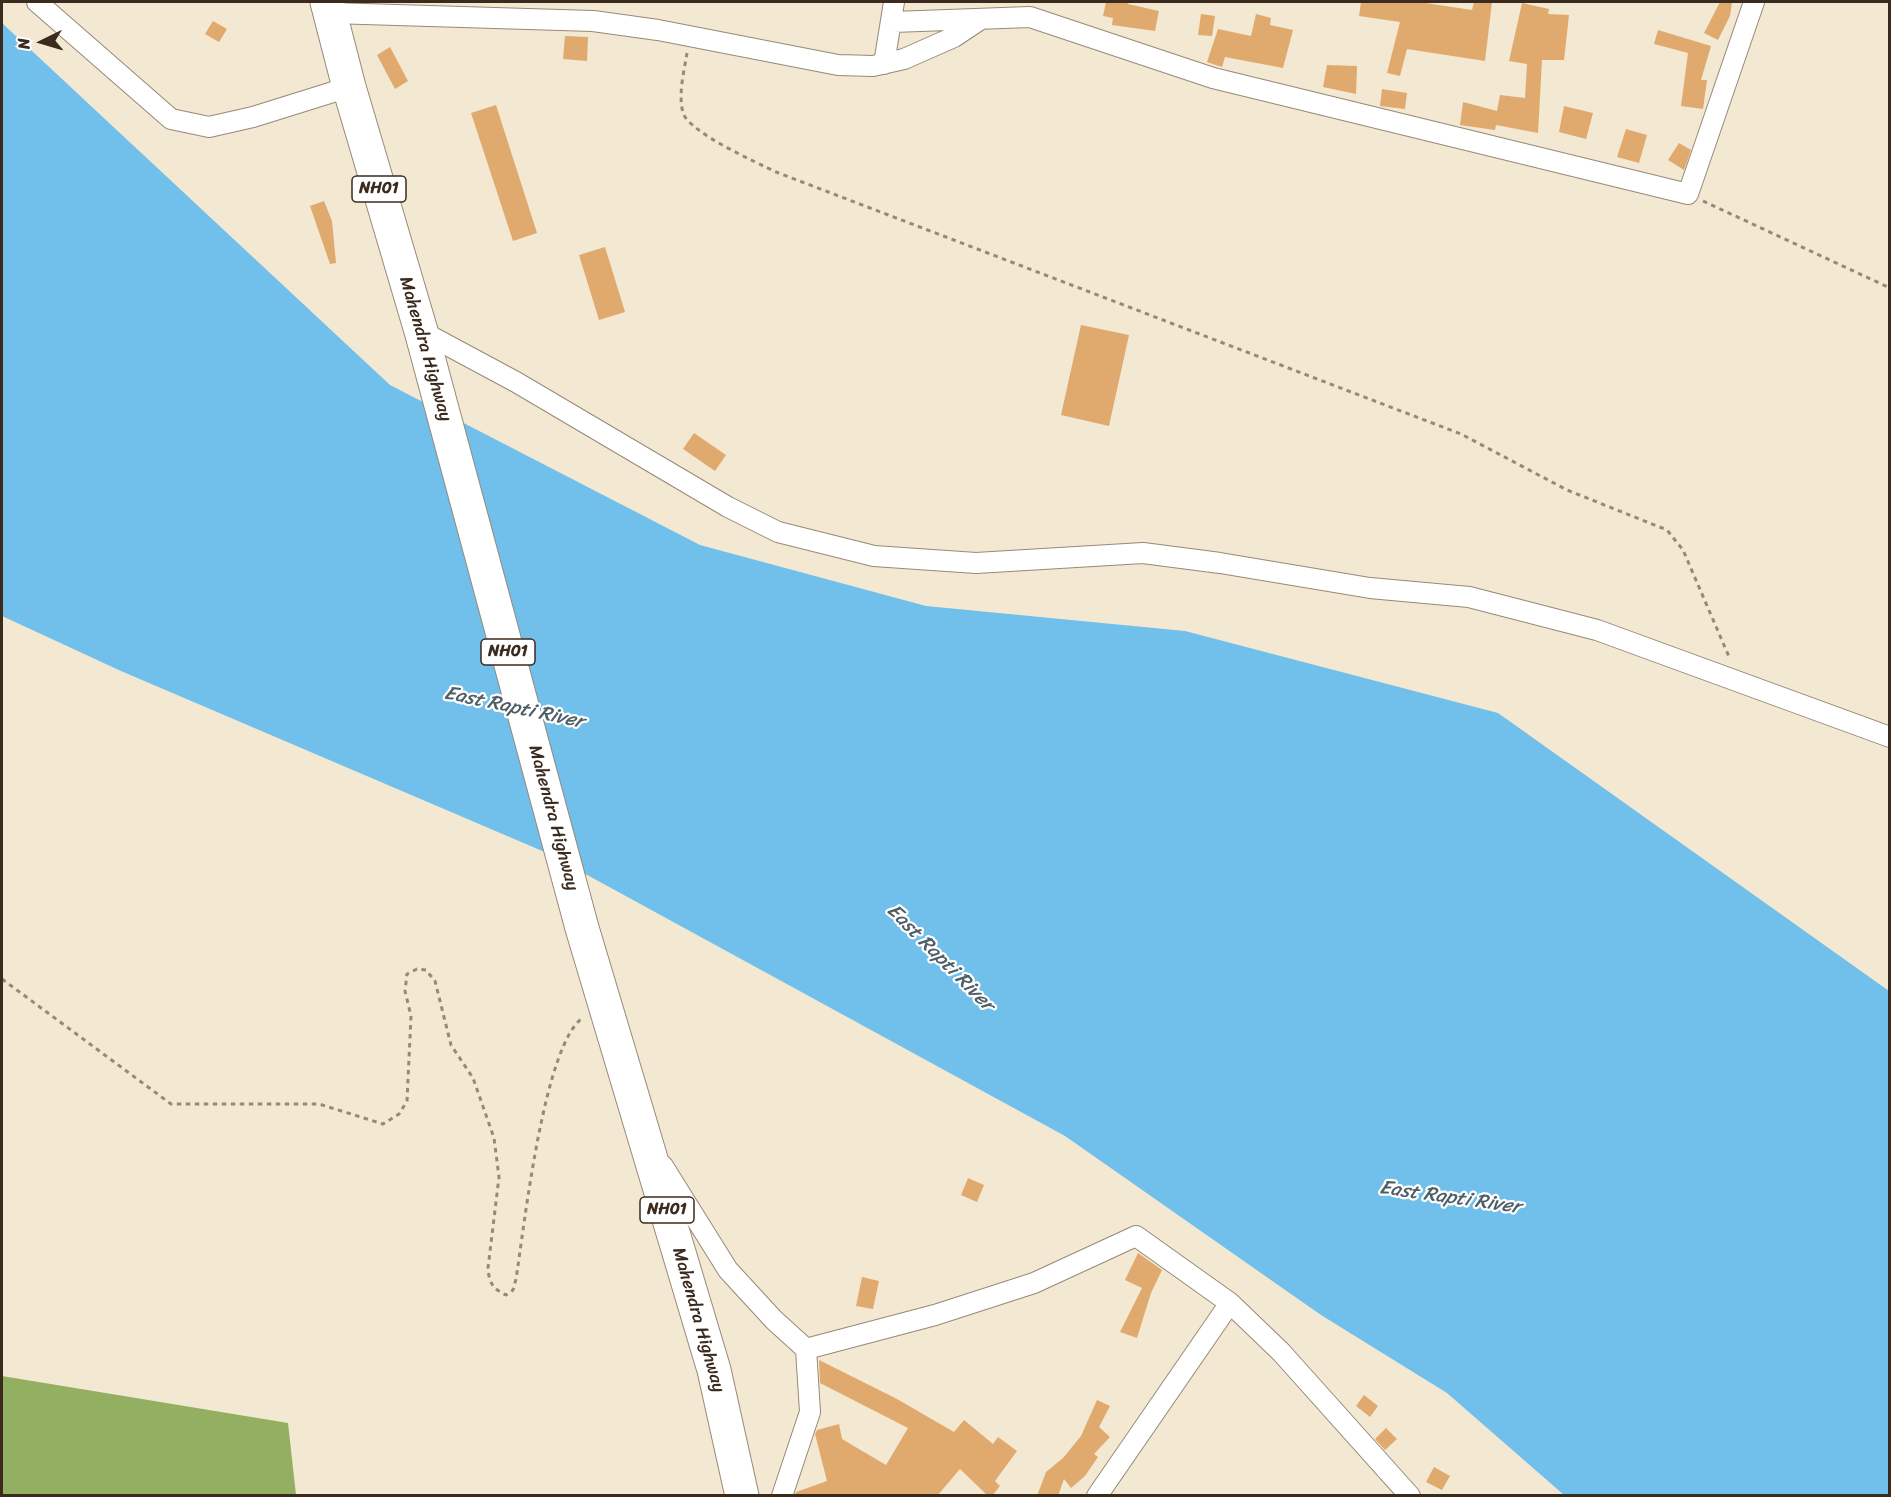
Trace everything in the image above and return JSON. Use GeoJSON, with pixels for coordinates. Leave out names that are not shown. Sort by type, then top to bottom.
{"type":"FeatureCollection","features":[{"type":"Feature","properties":{"kind":"highway","name":"Mahendra Highway"},"geometry":{"type":"LineString","coordinates":[[329,7],[348,87],[421,331],[582,928],[714,1370],[742,1496]]}},
{"type":"Feature","properties":{"kind":"street"},"geometry":{"type":"LineString","coordinates":[[37,2],[171,119],[185,124],[209,128],[348,87]]}},
{"type":"Feature","properties":{"kind":"street"},"geometry":{"type":"LineString","coordinates":[[884,64],[894,2]]}},
{"type":"Feature","properties":{"kind":"street"},"geometry":{"type":"LineString","coordinates":[[892,22],[1030,17],[1213,78],[1688,194],[1754,2]]}},
{"type":"Feature","properties":{"kind":"street"},"geometry":{"type":"LineString","coordinates":[[329,7],[593,21],[690,36],[838,65],[873,66],[904,59],[954,37],[981,19]]}},
{"type":"Feature","properties":{"kind":"street"},"geometry":{"type":"LineString","coordinates":[[421,331],[516,382],[728,507],[778,532],[874,556],[976,563],[1143,553],[1220,563],[1370,588],[1469,597],[1597,630],[1890,737]]}},
{"type":"Feature","properties":{"kind":"street"},"geometry":{"type":"LineString","coordinates":[[647,1142],[728,1270],[774,1320],[806,1349],[810,1413],[782,1496]]}},
{"type":"Feature","properties":{"kind":"street"},"geometry":{"type":"LineString","coordinates":[[806,1349],[935,1315],[1034,1283],[1136,1236],[1230,1303],[1281,1352],[1410,1496]]}},
{"type":"Feature","properties":{"kind":"street"},"geometry":{"type":"LineString","coordinates":[[1097,1496],[1230,1303]]}},
{"type":"Feature","properties":{"kind":"path"},"geometry":{"type":"LineString","coordinates":[[690,36],[681,95],[684,115],[708,137],[776,172],[1461,434],[1567,490],[1667,530],[1683,550],[1741,683]]}},
{"type":"Feature","properties":{"kind":"path"},"geometry":{"type":"LineString","coordinates":[[1688,194],[1890,288]]}},
{"type":"Feature","properties":{"kind":"path"},"geometry":{"type":"LineString","coordinates":[[2,979],[171,1104],[319,1104],[383,1124],[399,1114],[407,1101],[411,1017],[405,991],[407,974],[417,969],[426,970],[435,981],[451,1045],[473,1078],[494,1138],[499,1177],[488,1268],[489,1279],[495,1290],[506,1295],[513,1290],[516,1279],[543,1110],[563,1047],[580,1019],[604,1005]]}},
{"type":"Feature","properties":{"kind":"green space"},"geometry":{"type":"Polygon","coordinates":[[[2,1376],[288,1423],[296,1495],[2,1495],[2,1376]]]}},
{"type":"Feature","properties":{"kind":"water","name":"East Rapti River"},"geometry":{"type":"Polygon","coordinates":[[[2,23],[390,385],[700,545],[926,606],[1185,631],[1498,713],[1889,991],[1889,1495],[1564,1495],[1447,1393],[1321,1315],[1065,1136],[547,853],[121,671],[2,616],[2,23]]]}},
{"type":"Feature","properties":{"kind":"building"},"geometry":{"type":"Polygon","coordinates":[[[1106,2],[1129,2],[1128,4],[1159,11],[1155,31],[1112,25],[1113,18],[1103,16],[1106,2]]]}},
{"type":"Feature","properties":{"kind":"building"},"geometry":{"type":"Polygon","coordinates":[[[1361,2],[1419,2],[1472,10],[1474,2],[1492,2],[1485,61],[1407,49],[1400,76],[1387,73],[1400,22],[1359,16],[1361,2]]]}},
{"type":"Feature","properties":{"kind":"building"},"geometry":{"type":"Polygon","coordinates":[[[1720,2],[1732,2],[1730,16],[1718,40],[1704,33],[1720,2]]]}},
{"type":"Feature","properties":{"kind":"building"},"geometry":{"type":"Polygon","coordinates":[[[1522,3],[1549,9],[1548,14],[1569,15],[1564,60],[1542,60],[1538,133],[1496,125],[1495,130],[1460,125],[1463,102],[1497,111],[1500,95],[1525,98],[1527,64],[1509,61],[1522,3]]]}},
{"type":"Feature","properties":{"kind":"building"},"geometry":{"type":"Polygon","coordinates":[[[1201,14],[1215,16],[1212,36],[1198,35],[1201,14]]]}},
{"type":"Feature","properties":{"kind":"building"},"geometry":{"type":"Polygon","coordinates":[[[1256,14],[1271,18],[1270,25],[1293,30],[1283,68],[1225,57],[1222,67],[1207,62],[1218,29],[1251,36],[1256,14]]]}},
{"type":"Feature","properties":{"kind":"building"},"geometry":{"type":"Polygon","coordinates":[[[213,21],[227,29],[219,42],[205,34],[213,21]]]}},
{"type":"Feature","properties":{"kind":"building"},"geometry":{"type":"Polygon","coordinates":[[[1658,30],[1711,46],[1701,80],[1707,80],[1703,109],[1681,106],[1688,53],[1654,44],[1658,30]]]}},
{"type":"Feature","properties":{"kind":"building"},"geometry":{"type":"Polygon","coordinates":[[[565,36],[588,37],[587,61],[563,59],[565,36]]]}},
{"type":"Feature","properties":{"kind":"building"},"geometry":{"type":"Polygon","coordinates":[[[390,47],[408,81],[395,89],[377,55],[390,47]]]}},
{"type":"Feature","properties":{"kind":"building"},"geometry":{"type":"Polygon","coordinates":[[[1327,65],[1357,66],[1356,94],[1323,87],[1327,65]]]}},
{"type":"Feature","properties":{"kind":"building"},"geometry":{"type":"Polygon","coordinates":[[[1382,89],[1407,93],[1405,109],[1380,106],[1382,89]]]}},
{"type":"Feature","properties":{"kind":"building"},"geometry":{"type":"Polygon","coordinates":[[[496,105],[537,233],[513,241],[471,113],[496,105]]]}},
{"type":"Feature","properties":{"kind":"building"},"geometry":{"type":"Polygon","coordinates":[[[1564,106],[1593,113],[1586,139],[1559,132],[1564,106]]]}},
{"type":"Feature","properties":{"kind":"building"},"geometry":{"type":"Polygon","coordinates":[[[1626,129],[1647,135],[1639,163],[1617,157],[1626,129]]]}},
{"type":"Feature","properties":{"kind":"building"},"geometry":{"type":"Polygon","coordinates":[[[1679,143],[1691,150],[1684,170],[1668,160],[1679,143]]]}},
{"type":"Feature","properties":{"kind":"building"},"geometry":{"type":"Polygon","coordinates":[[[324,201],[332,221],[336,263],[330,264],[310,206],[324,201]]]}},
{"type":"Feature","properties":{"kind":"building"},"geometry":{"type":"Polygon","coordinates":[[[605,247],[625,312],[599,320],[579,255],[605,247]]]}},
{"type":"Feature","properties":{"kind":"building"},"geometry":{"type":"Polygon","coordinates":[[[1081,325],[1129,335],[1109,426],[1061,415],[1081,325]]]}},
{"type":"Feature","properties":{"kind":"building"},"geometry":{"type":"Polygon","coordinates":[[[694,433],[726,455],[715,471],[683,449],[694,433]]]}},
{"type":"Feature","properties":{"kind":"building"},"geometry":{"type":"Polygon","coordinates":[[[968,1178],[984,1185],[977,1202],[961,1195],[968,1178]]]}},
{"type":"Feature","properties":{"kind":"building"},"geometry":{"type":"Polygon","coordinates":[[[1138,1253],[1162,1270],[1151,1293],[1137,1338],[1120,1332],[1142,1288],[1125,1280],[1138,1253]]]}},
{"type":"Feature","properties":{"kind":"building"},"geometry":{"type":"Polygon","coordinates":[[[862,1277],[879,1281],[873,1309],[856,1306],[862,1277]]]}},
{"type":"Feature","properties":{"kind":"building"},"geometry":{"type":"Polygon","coordinates":[[[819,1360],[897,1399],[954,1432],[964,1420],[993,1444],[998,1437],[1017,1451],[995,1481],[1000,1486],[992,1496],[988,1496],[960,1469],[937,1496],[795,1496],[796,1492],[827,1481],[815,1434],[817,1430],[839,1424],[842,1439],[886,1465],[908,1428],[820,1383],[819,1360]]]}},
{"type":"Feature","properties":{"kind":"building"},"geometry":{"type":"Polygon","coordinates":[[[1364,1395],[1378,1406],[1370,1417],[1356,1406],[1364,1395]]]}},
{"type":"Feature","properties":{"kind":"building"},"geometry":{"type":"Polygon","coordinates":[[[1097,1400],[1110,1406],[1099,1427],[1110,1437],[1094,1454],[1098,1457],[1085,1476],[1071,1488],[1064,1479],[1058,1496],[1037,1496],[1046,1472],[1063,1458],[1081,1436],[1097,1400]]]}},
{"type":"Feature","properties":{"kind":"building"},"geometry":{"type":"Polygon","coordinates":[[[1386,1428],[1397,1439],[1385,1450],[1375,1439],[1386,1428]]]}},
{"type":"Feature","properties":{"kind":"building"},"geometry":{"type":"Polygon","coordinates":[[[1434,1467],[1450,1476],[1442,1490],[1426,1482],[1434,1467]]]}}]}
